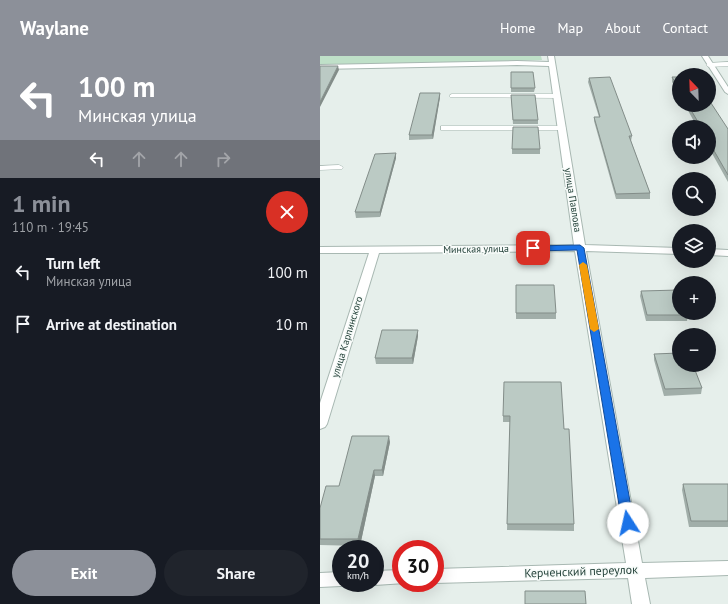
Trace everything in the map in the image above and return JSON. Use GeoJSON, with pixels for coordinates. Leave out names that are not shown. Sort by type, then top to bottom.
{"type":"FeatureCollection","features":[{"type":"Feature","properties":{"kind":"street"},"geometry":{"type":"LineString","coordinates":[[704,56],[728,92]]}},
{"type":"Feature","properties":{"kind":"street"},"geometry":{"type":"LineString","coordinates":[[320,67],[516,63],[551,60]]}},
{"type":"Feature","properties":{"kind":"street","name":"улица Павлова"},"geometry":{"type":"LineString","coordinates":[[551,60],[580,248],[641,604]]}},
{"type":"Feature","properties":{"kind":"street","name":"Минская улица"},"geometry":{"type":"LineString","coordinates":[[320,250],[580,248],[672,251]]}},
{"type":"Feature","properties":{"kind":"street","name":"улица Карпинского"},"geometry":{"type":"LineString","coordinates":[[320,424],[375,250]]}},
{"type":"Feature","properties":{"kind":"street"},"geometry":{"type":"LineString","coordinates":[[716,252],[728,253]]}},
{"type":"Feature","properties":{"kind":"street","name":"Керченский переулок"},"geometry":{"type":"LineString","coordinates":[[444,576],[636,569],[728,568]]}},
{"type":"Feature","properties":{"kind":"street"},"geometry":{"type":"LineString","coordinates":[[320,580],[332,579]]}},
{"type":"Feature","properties":{"kind":"lane"},"geometry":{"type":"LineString","coordinates":[[709,65],[728,64]]}},
{"type":"Feature","properties":{"kind":"lane"},"geometry":{"type":"LineString","coordinates":[[452,96],[557,96]]}},
{"type":"Feature","properties":{"kind":"lane"},"geometry":{"type":"LineString","coordinates":[[444,128],[562,128]]}},
{"type":"Feature","properties":{"kind":"lane"},"geometry":{"type":"LineString","coordinates":[[320,168],[339,168]]}},
{"type":"Feature","properties":{"kind":"green space"},"geometry":{"type":"Polygon","coordinates":[[[320,56],[541,56],[542,60],[320,65],[320,56]]]}},
{"type":"Feature","properties":{"kind":"building"},"geometry":{"type":"Polygon","coordinates":[[[320,66],[338,66],[320,102],[320,66]]]}},
{"type":"Feature","properties":{"kind":"building"},"geometry":{"type":"Polygon","coordinates":[[[511,72],[533,72],[535,88],[511,88],[511,72]]]}},
{"type":"Feature","properties":{"kind":"building"},"geometry":{"type":"Polygon","coordinates":[[[610,77],[632,136],[629,136],[650,193],[616,194],[594,117],[600,117],[589,78],[610,77]]]}},
{"type":"Feature","properties":{"kind":"building"},"geometry":{"type":"Polygon","coordinates":[[[420,93],[440,93],[432,135],[409,135],[420,93]]]}},
{"type":"Feature","properties":{"kind":"building"},"geometry":{"type":"Polygon","coordinates":[[[511,95],[535,95],[538,120],[513,120],[511,95]]]}},
{"type":"Feature","properties":{"kind":"building"},"geometry":{"type":"Polygon","coordinates":[[[716,111],[728,129],[728,175],[716,154],[716,120],[697,120],[692,112],[716,112],[716,111]]]}},
{"type":"Feature","properties":{"kind":"building"},"geometry":{"type":"Polygon","coordinates":[[[513,127],[538,127],[540,149],[512,149],[513,127]]]}},
{"type":"Feature","properties":{"kind":"building"},"geometry":{"type":"Polygon","coordinates":[[[396,153],[380,212],[355,212],[375,154],[396,153]]]}},
{"type":"Feature","properties":{"kind":"building"},"geometry":{"type":"Polygon","coordinates":[[[516,285],[554,285],[556,313],[516,313],[516,285]]]}},
{"type":"Feature","properties":{"kind":"building"},"geometry":{"type":"Polygon","coordinates":[[[672,290],[672,315],[647,315],[641,291],[672,290]]]}},
{"type":"Feature","properties":{"kind":"building"},"geometry":{"type":"Polygon","coordinates":[[[382,330],[418,330],[412,358],[375,358],[382,330]]]}},
{"type":"Feature","properties":{"kind":"building"},"geometry":{"type":"Polygon","coordinates":[[[672,353],[672,372],[696,372],[702,388],[665,389],[654,354],[672,353]]]}},
{"type":"Feature","properties":{"kind":"building"},"geometry":{"type":"Polygon","coordinates":[[[504,382],[561,382],[564,429],[569,429],[574,524],[507,524],[510,416],[503,416],[504,382]]]}},
{"type":"Feature","properties":{"kind":"building"},"geometry":{"type":"Polygon","coordinates":[[[352,436],[389,436],[382,470],[374,470],[358,539],[320,539],[320,508],[326,486],[339,486],[352,436]]]}},
{"type":"Feature","properties":{"kind":"building"},"geometry":{"type":"Polygon","coordinates":[[[683,484],[728,484],[728,521],[691,521],[683,484]]]}},
{"type":"Feature","properties":{"kind":"building"},"geometry":{"type":"Polygon","coordinates":[[[525,591],[585,591],[586,604],[525,604],[525,591]]]}},
{"type":"Feature","properties":{"kind":"slow traffic"},"geometry":{"type":"LineString","coordinates":[[583,265],[594,329]]}},
{"type":"Feature","properties":{"kind":"route"},"geometry":{"type":"LineString","coordinates":[[533,248],[580,248],[628,523]]}}]}
